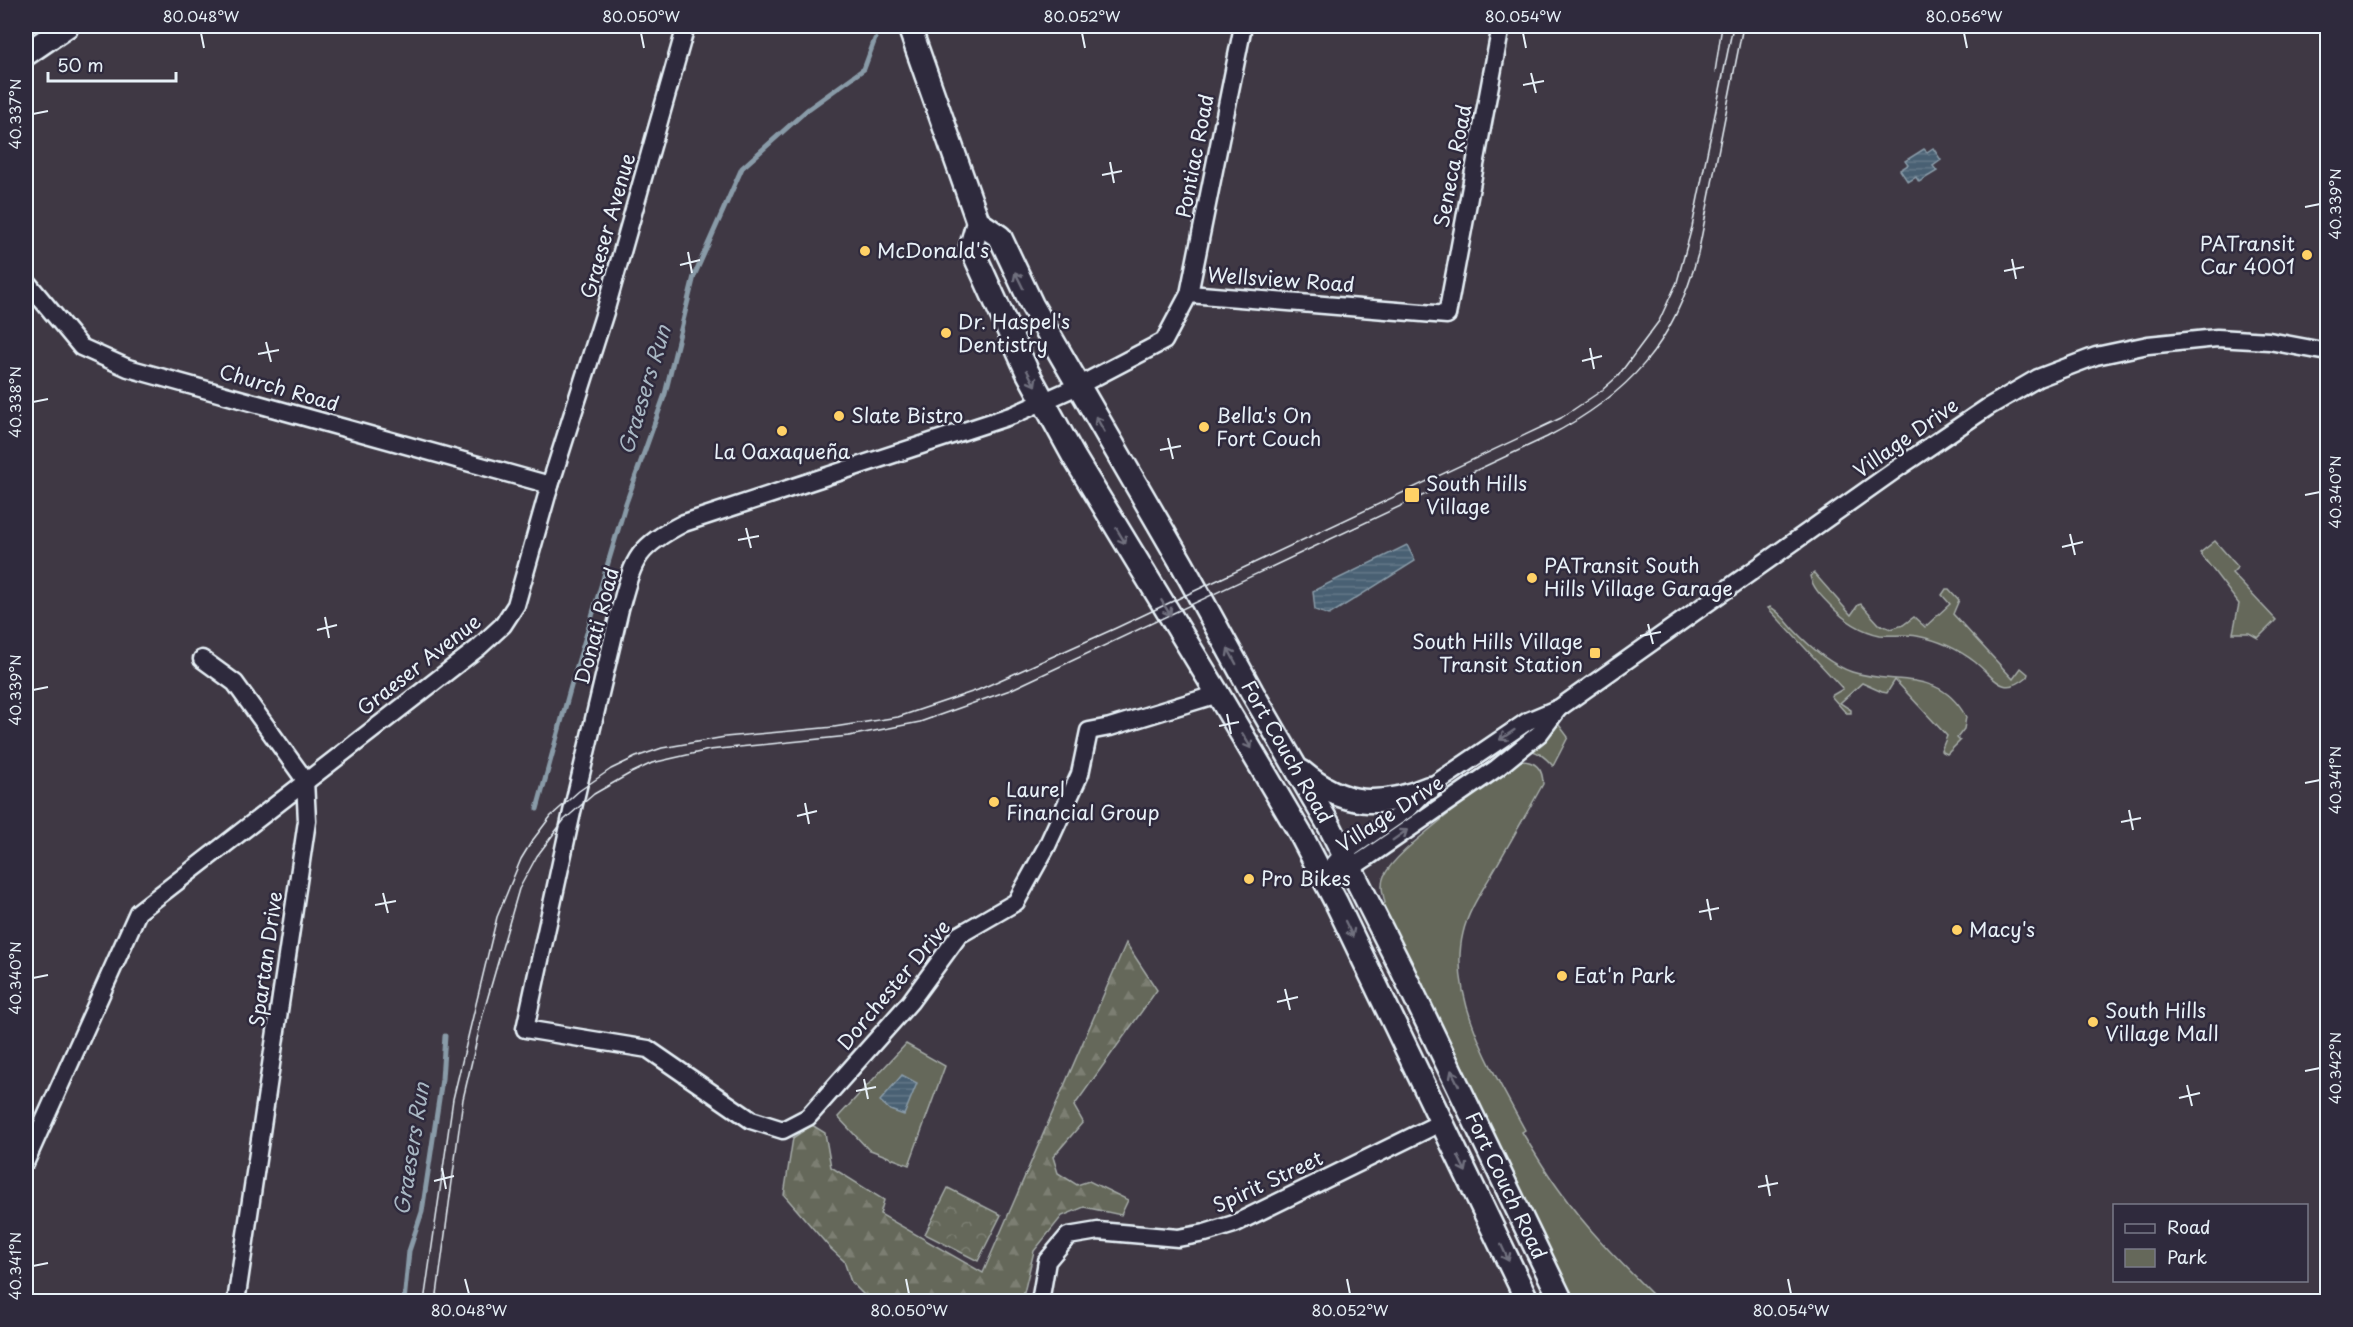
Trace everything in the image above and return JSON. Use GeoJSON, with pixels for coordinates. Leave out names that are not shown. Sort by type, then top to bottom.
{"type":"FeatureCollection","features":[{"type":"Feature","properties":{"kind":"street"},"geometry":{"type":"LineString","coordinates":[[26,54],[67,26]]}},
{"type":"Feature","properties":{"kind":"street","name":"Graeser Avenue"},"geometry":{"type":"LineString","coordinates":[[26,1161],[138,912],[305,780],[478,648],[503,625],[516,605],[550,485],[608,301],[686,26]]}},
{"type":"Feature","properties":{"kind":"street","name":"Fort Couch Road"},"geometry":{"type":"LineString","coordinates":[[909,26],[978,222],[971,247],[1010,335],[1074,457],[1218,694],[1324,876],[1528,1302]]}},
{"type":"Feature","properties":{"kind":"street","name":"Pontiac Road"},"geometry":{"type":"LineString","coordinates":[[1189,294],[1243,26]]}},
{"type":"Feature","properties":{"kind":"street","name":"Seneca Road"},"geometry":{"type":"LineString","coordinates":[[1447,315],[1501,26]]}},
{"type":"Feature","properties":{"kind":"street","name":"Fort Couch Road"},"geometry":{"type":"LineString","coordinates":[[978,222],[1000,237],[1032,304],[1182,564],[1251,692],[1347,860],[1562,1302]]}},
{"type":"Feature","properties":{"kind":"street","name":"Church Road"},"geometry":{"type":"LineString","coordinates":[[26,281],[81,347],[128,368],[550,485]]}},
{"type":"Feature","properties":{"kind":"street","name":"Wellsview Road"},"geometry":{"type":"LineString","coordinates":[[1078,386],[1164,341],[1189,294],[1447,315]]}},
{"type":"Feature","properties":{"kind":"street","name":"Village Drive"},"geometry":{"type":"LineString","coordinates":[[1347,860],[1409,808],[1429,788],[1528,721],[1559,708],[1907,462],[1988,407],[2038,378],[2096,356],[2148,345],[2217,338],[2269,341],[2328,352]]}},
{"type":"Feature","properties":{"kind":"street","name":"Donati Road"},"geometry":{"type":"LineString","coordinates":[[525,1029],[572,812],[620,609],[629,577],[642,550],[661,535],[684,523],[1002,418],[1078,386]]}},
{"type":"Feature","properties":{"kind":"street"},"geometry":{"type":"LineString","coordinates":[[202,659],[235,683],[305,780]]}},
{"type":"Feature","properties":{"kind":"street","name":"Dorchester Drive"},"geometry":{"type":"LineString","coordinates":[[525,1029],[648,1048],[751,1120],[783,1130],[808,1118],[910,1002],[959,935],[1016,902],[1047,846],[1080,774],[1089,731],[1110,727],[1218,694]]}},
{"type":"Feature","properties":{"kind":"street","name":"Village Drive"},"geometry":{"type":"LineString","coordinates":[[1324,876],[1497,768],[1540,733],[1559,708]]}},
{"type":"Feature","properties":{"kind":"street"},"geometry":{"type":"LineString","coordinates":[[1293,764],[1323,787],[1361,801],[1395,801],[1429,788]]}},
{"type":"Feature","properties":{"kind":"street","name":"Spartan Drive"},"geometry":{"type":"LineString","coordinates":[[236,1302],[307,821],[305,780]]}},
{"type":"Feature","properties":{"kind":"street","name":"Spirit Street"},"geometry":{"type":"LineString","coordinates":[[1040,1302],[1047,1261],[1068,1236],[1098,1231],[1178,1238],[1205,1233],[1234,1224],[1442,1122]]}},
{"type":"Feature","properties":{"kind":"green space"},"geometry":{"type":"Polygon","coordinates":[[[2215,541],[2238,567],[2232,573],[2276,620],[2258,638],[2249,633],[2233,633],[2239,604],[2200,553],[2215,541]]]}},
{"type":"Feature","properties":{"kind":"green space"},"geometry":{"type":"Polygon","coordinates":[[[1814,573],[1851,615],[1861,604],[1879,624],[1891,629],[1903,625],[1914,617],[1925,627],[1950,604],[1942,595],[1946,589],[1949,589],[1959,600],[1953,614],[2013,679],[2021,668],[2028,674],[2027,677],[2011,686],[2005,685],[1993,679],[1968,657],[1940,643],[1912,635],[1880,635],[1859,628],[1841,615],[1821,595],[1810,576],[1814,573]]]}},
{"type":"Feature","properties":{"kind":"green space"},"geometry":{"type":"Polygon","coordinates":[[[1770,607],[1813,648],[1844,669],[1868,676],[1929,684],[1943,691],[1955,701],[1966,717],[1964,729],[1957,738],[1960,741],[1947,754],[1941,751],[1947,736],[1895,680],[1887,693],[1862,683],[1840,703],[1851,710],[1851,713],[1846,713],[1831,696],[1843,689],[1768,608],[1770,607]]]}},
{"type":"Feature","properties":{"kind":"green space"},"geometry":{"type":"Polygon","coordinates":[[[1559,725],[1568,737],[1553,766],[1547,759],[1524,749],[1559,725]]]}},
{"type":"Feature","properties":{"kind":"green space"},"geometry":{"type":"Polygon","coordinates":[[[1521,761],[1531,762],[1538,767],[1542,774],[1543,784],[1476,901],[1465,925],[1460,958],[1462,984],[1468,1010],[1488,1060],[1525,1130],[1522,1132],[1545,1169],[1594,1234],[1659,1301],[1574,1301],[1382,905],[1385,903],[1382,890],[1383,879],[1396,859],[1453,810],[1452,807],[1521,761]]]}},
{"type":"Feature","properties":{"kind":"green space"},"geometry":{"type":"Polygon","coordinates":[[[1126,943],[1157,990],[1074,1106],[1083,1122],[1053,1157],[1058,1173],[1077,1185],[1089,1181],[1128,1200],[1121,1215],[1084,1207],[1062,1216],[1034,1251],[1022,1301],[870,1301],[851,1282],[844,1261],[784,1195],[793,1138],[812,1125],[825,1133],[831,1167],[884,1200],[880,1214],[983,1273],[1126,943]]]}},
{"type":"Feature","properties":{"kind":"green space"},"geometry":{"type":"Polygon","coordinates":[[[906,1044],[945,1066],[909,1165],[868,1149],[838,1117],[906,1044]]]}},
{"type":"Feature","properties":{"kind":"green space"},"geometry":{"type":"Polygon","coordinates":[[[948,1188],[1001,1215],[978,1261],[925,1234],[948,1188]]]}},
{"type":"Feature","properties":{"kind":"water"},"geometry":{"type":"Polygon","coordinates":[[[1933,148],[1941,160],[1933,166],[1937,171],[1919,182],[1916,177],[1908,182],[1900,170],[1908,165],[1905,161],[1924,149],[1927,152],[1933,148]]]}},
{"type":"Feature","properties":{"kind":"water"},"geometry":{"type":"Polygon","coordinates":[[[1407,545],[1415,561],[1329,615],[1315,610],[1313,591],[1407,545]]]}},
{"type":"Feature","properties":{"kind":"water"},"geometry":{"type":"Polygon","coordinates":[[[902,1075],[917,1083],[904,1115],[890,1110],[880,1101],[902,1075]]]}},
{"type":"Feature","properties":{"kind":"waterway","name":"Graesers Run"},"geometry":{"type":"LineString","coordinates":[[537,809],[626,503],[665,394],[694,276],[742,168],[807,110],[864,69],[875,39]]}},
{"type":"Feature","properties":{"kind":"waterway","name":"Graesers Run"},"geometry":{"type":"LineString","coordinates":[[404,1302],[409,1251],[422,1212],[442,1079],[445,1036]]}},
{"type":"Feature","properties":{"kind":"tram line"},"geometry":{"type":"LineString","coordinates":[[1715,72],[1722,26]]}},
{"type":"Feature","properties":{"kind":"tram line"},"geometry":{"type":"LineString","coordinates":[[424,1302],[453,1099],[497,917],[521,859],[551,816],[579,791],[611,769],[662,748],[725,737],[834,727],[898,717],[978,690],[1116,628],[1561,418],[1601,391],[1618,376],[1659,321],[1677,282],[1692,227],[1733,26]]}},
{"type":"Feature","properties":{"kind":"tram line"},"geometry":{"type":"LineString","coordinates":[[436,1302],[463,1099],[483,1014],[519,889],[537,856],[564,820],[594,794],[652,763],[709,750],[849,736],[920,722],[1010,690],[1547,437],[1602,403],[1625,384],[1662,340],[1688,286],[1698,254],[1743,26]]}},
{"type":"Feature","properties":{"kind":"place","name":"McDonald's"},"geometry":{"type":"Point","coordinates":[865,251]}},
{"type":"Feature","properties":{"kind":"place","name":"PATransit Car 4001"},"geometry":{"type":"Point","coordinates":[2307,255]}},
{"type":"Feature","properties":{"kind":"place","name":"Dr. Haspel's Dentistry"},"geometry":{"type":"Point","coordinates":[946,333]}},
{"type":"Feature","properties":{"kind":"place","name":"Slate Bistro"},"geometry":{"type":"Point","coordinates":[839,416]}},
{"type":"Feature","properties":{"kind":"place","name":"Bella's On Fort Couch"},"geometry":{"type":"Point","coordinates":[1204,427]}},
{"type":"Feature","properties":{"kind":"place","name":"La Oaxaqueña"},"geometry":{"type":"Point","coordinates":[782,431]}},
{"type":"Feature","properties":{"kind":"place","name":"South Hills Village"},"geometry":{"type":"Point","coordinates":[1412,495]}},
{"type":"Feature","properties":{"kind":"place","name":"PATransit South Hills Village Garage"},"geometry":{"type":"Point","coordinates":[1532,578]}},
{"type":"Feature","properties":{"kind":"place","name":"South Hills Village Transit Station"},"geometry":{"type":"Point","coordinates":[1595,653]}},
{"type":"Feature","properties":{"kind":"place","name":"Laurel Financial Group"},"geometry":{"type":"Point","coordinates":[994,802]}},
{"type":"Feature","properties":{"kind":"place","name":"Pro Bikes"},"geometry":{"type":"Point","coordinates":[1249,879]}},
{"type":"Feature","properties":{"kind":"place","name":"Macy's"},"geometry":{"type":"Point","coordinates":[1957,930]}},
{"type":"Feature","properties":{"kind":"place","name":"Eat'n Park"},"geometry":{"type":"Point","coordinates":[1562,976]}},
{"type":"Feature","properties":{"kind":"place","name":"South Hills Village Mall"},"geometry":{"type":"Point","coordinates":[2093,1022]}}]}
